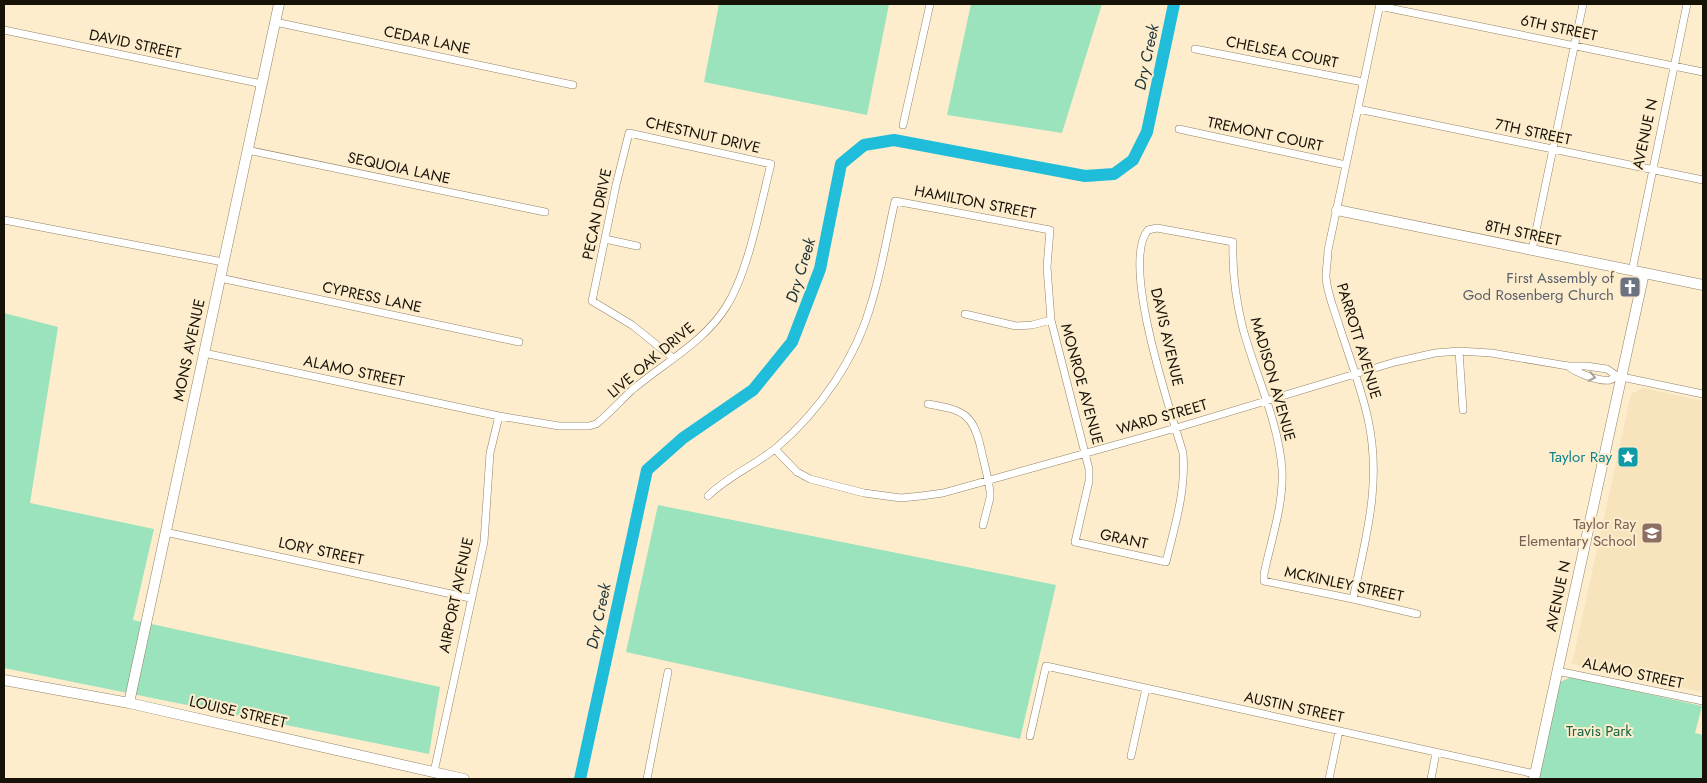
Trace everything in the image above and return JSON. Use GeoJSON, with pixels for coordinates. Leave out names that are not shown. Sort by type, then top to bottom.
{"type":"FeatureCollection","features":[{"type":"Feature","properties":{"kind":"street","name":"MONS AVENUE"},"geometry":{"type":"LineString","coordinates":[[129,703],[279,4]]}},
{"type":"Feature","properties":{"kind":"street"},"geometry":{"type":"LineString","coordinates":[[904,125],[930,4]]}},
{"type":"Feature","properties":{"kind":"street"},"geometry":{"type":"LineString","coordinates":[[1532,250],[1583,4]]}},
{"type":"Feature","properties":{"kind":"street","name":"AVENUE N"},"geometry":{"type":"LineString","coordinates":[[1632,270],[1687,4]]}},
{"type":"Feature","properties":{"kind":"street","name":"6TH STREET"},"geometry":{"type":"LineString","coordinates":[[1379,5],[1703,72]]}},
{"type":"Feature","properties":{"kind":"street","name":"PARROTT AVENUE"},"geometry":{"type":"LineString","coordinates":[[1353,599],[1371,511],[1374,486],[1374,454],[1368,419],[1330,297],[1326,278],[1328,250],[1379,5]]}},
{"type":"Feature","properties":{"kind":"street","name":"CEDAR LANE"},"geometry":{"type":"LineString","coordinates":[[275,22],[574,85]]}},
{"type":"Feature","properties":{"kind":"street","name":"DAVID STREET"},"geometry":{"type":"LineString","coordinates":[[4,30],[262,84]]}},
{"type":"Feature","properties":{"kind":"street","name":"CHELSEA COURT"},"geometry":{"type":"LineString","coordinates":[[1195,49],[1363,82]]}},
{"type":"Feature","properties":{"kind":"street","name":"7TH STREET"},"geometry":{"type":"LineString","coordinates":[[1358,109],[1703,180]]}},
{"type":"Feature","properties":{"kind":"street","name":"TREMONT COURT"},"geometry":{"type":"LineString","coordinates":[[1179,129],[1346,165]]}},
{"type":"Feature","properties":{"kind":"street","name":"CHESTNUT DRIVE"},"geometry":{"type":"LineString","coordinates":[[629,133],[771,164]]}},
{"type":"Feature","properties":{"kind":"street","name":"PECAN DRIVE"},"geometry":{"type":"LineString","coordinates":[[629,133],[592,301],[632,326],[673,358]]}},
{"type":"Feature","properties":{"kind":"street","name":"SEQUOIA LANE"},"geometry":{"type":"LineString","coordinates":[[247,150],[545,212]]}},
{"type":"Feature","properties":{"kind":"street","name":"LIVE OAK DRIVE"},"geometry":{"type":"LineString","coordinates":[[499,416],[559,426],[589,426],[596,424],[631,392],[696,342],[716,321],[736,289],[748,253],[771,164]]}},
{"type":"Feature","properties":{"kind":"street","name":"HAMILTON STREET"},"geometry":{"type":"LineString","coordinates":[[775,449],[800,425],[833,383],[863,329],[874,296],[894,201],[1050,230]]}},
{"type":"Feature","properties":{"kind":"street","name":"8TH STREET"},"geometry":{"type":"LineString","coordinates":[[1336,210],[1703,285]]}},
{"type":"Feature","properties":{"kind":"street"},"geometry":{"type":"LineString","coordinates":[[4,220],[223,262]]}},
{"type":"Feature","properties":{"kind":"street","name":"DAVIS AVENUE"},"geometry":{"type":"LineString","coordinates":[[1166,562],[1184,478],[1183,453],[1151,341],[1142,298],[1139,264],[1141,242],[1148,230],[1157,228],[1233,242]]}},
{"type":"Feature","properties":{"kind":"street","name":"MONROE AVENUE"},"geometry":{"type":"LineString","coordinates":[[1050,230],[1046,267],[1051,320],[1089,469],[1089,481],[1075,542]]}},
{"type":"Feature","properties":{"kind":"street"},"geometry":{"type":"LineString","coordinates":[[605,239],[637,246]]}},
{"type":"Feature","properties":{"kind":"street","name":"MADISON AVENUE"},"geometry":{"type":"LineString","coordinates":[[1233,242],[1234,284],[1243,329],[1278,438],[1282,486],[1264,581]]}},
{"type":"Feature","properties":{"kind":"street","name":"AVENUE N"},"geometry":{"type":"LineString","coordinates":[[1534,777],[1644,273]]}},
{"type":"Feature","properties":{"kind":"street","name":"CYPRESS LANE"},"geometry":{"type":"LineString","coordinates":[[220,278],[519,342]]}},
{"type":"Feature","properties":{"kind":"street"},"geometry":{"type":"LineString","coordinates":[[965,314],[1016,326],[1032,325],[1051,320]]}},
{"type":"Feature","properties":{"kind":"street"},"geometry":{"type":"LineString","coordinates":[[1459,352],[1463,410]]}},
{"type":"Feature","properties":{"kind":"street","name":"ALAMO STREET"},"geometry":{"type":"LineString","coordinates":[[204,353],[499,416]]}},
{"type":"Feature","properties":{"kind":"street","name":"WARD STREET"},"geometry":{"type":"LineString","coordinates":[[775,449],[797,472],[810,480],[871,494],[901,498],[943,493],[1176,428],[1410,358],[1436,353],[1491,353],[1568,366],[1575,372],[1609,380],[1620,377],[1703,394]]}},
{"type":"Feature","properties":{"kind":"street"},"geometry":{"type":"LineString","coordinates":[[928,404],[956,411],[972,421],[977,431],[990,498],[983,525]]}},
{"type":"Feature","properties":{"kind":"street","name":"AIRPORT AVENUE"},"geometry":{"type":"LineString","coordinates":[[433,776],[470,598],[484,542],[490,453],[499,416]]}},
{"type":"Feature","properties":{"kind":"street"},"geometry":{"type":"LineString","coordinates":[[708,496],[719,485],[775,449]]}},
{"type":"Feature","properties":{"kind":"street","name":"LORY STREET"},"geometry":{"type":"LineString","coordinates":[[165,532],[470,598]]}},
{"type":"Feature","properties":{"kind":"street","name":"GRANT"},"geometry":{"type":"LineString","coordinates":[[1075,542],[1166,562]]}},
{"type":"Feature","properties":{"kind":"street","name":"MCKINLEY STREET"},"geometry":{"type":"LineString","coordinates":[[1264,581],[1417,614]]}},
{"type":"Feature","properties":{"kind":"street","name":"AUSTIN STREET"},"geometry":{"type":"LineString","coordinates":[[1030,736],[1046,666],[1339,730],[1534,777]]}},
{"type":"Feature","properties":{"kind":"street","name":"ALAMO STREET"},"geometry":{"type":"LineString","coordinates":[[1557,670],[1703,701]]}},
{"type":"Feature","properties":{"kind":"street"},"geometry":{"type":"LineString","coordinates":[[647,779],[668,672]]}},
{"type":"Feature","properties":{"kind":"street","name":"LOUISE STREET"},"geometry":{"type":"LineString","coordinates":[[4,680],[129,703],[433,776],[464,779]]}},
{"type":"Feature","properties":{"kind":"street"},"geometry":{"type":"LineString","coordinates":[[1131,756],[1146,688]]}},
{"type":"Feature","properties":{"kind":"street"},"geometry":{"type":"LineString","coordinates":[[1329,779],[1339,730]]}},
{"type":"Feature","properties":{"kind":"street"},"geometry":{"type":"LineString","coordinates":[[1431,779],[1436,753]]}},
{"type":"Feature","properties":{"kind":"shaded area","name":"Taylor Ray Elementary School"},"geometry":{"type":"Polygon","coordinates":[[[1643,388],[1703,401],[1703,692],[1572,664],[1631,394],[1643,388]]]}},
{"type":"Feature","properties":{"kind":"green space"},"geometry":{"type":"Polygon","coordinates":[[[719,4],[889,4],[867,115],[704,82],[719,4]]]}},
{"type":"Feature","properties":{"kind":"green space"},"geometry":{"type":"Polygon","coordinates":[[[971,4],[1102,4],[1062,133],[947,115],[971,4]]]}},
{"type":"Feature","properties":{"kind":"green space"},"geometry":{"type":"Polygon","coordinates":[[[4,313],[58,327],[30,503],[154,529],[133,620],[440,687],[429,754],[4,668],[4,313]]]}},
{"type":"Feature","properties":{"kind":"green space"},"geometry":{"type":"Polygon","coordinates":[[[658,505],[1056,585],[1020,739],[626,652],[658,505]]]}},
{"type":"Feature","properties":{"kind":"green space","name":"Travis Park"},"geometry":{"type":"Polygon","coordinates":[[[1571,677],[1702,706],[1695,733],[1703,735],[1703,779],[1539,779],[1560,682],[1571,677]]]}},
{"type":"Feature","properties":{"kind":"waterway","name":"Dry Creek"},"geometry":{"type":"LineString","coordinates":[[580,779],[647,470],[683,438],[753,390],[792,342],[820,269],[841,164],[864,145],[894,140],[1085,176],[1114,174],[1133,160],[1147,132],[1174,4]]}},
{"type":"Feature","properties":{"kind":"place","name":"First Assembly of God Rosenberg Church"},"geometry":{"type":"Point","coordinates":[1630,287]}},
{"type":"Feature","properties":{"kind":"place","name":"Taylor Ray"},"geometry":{"type":"Point","coordinates":[1628,457]}},
{"type":"Feature","properties":{"kind":"place","name":"Taylor Ray Elementary School"},"geometry":{"type":"Point","coordinates":[1652,533]}}]}
